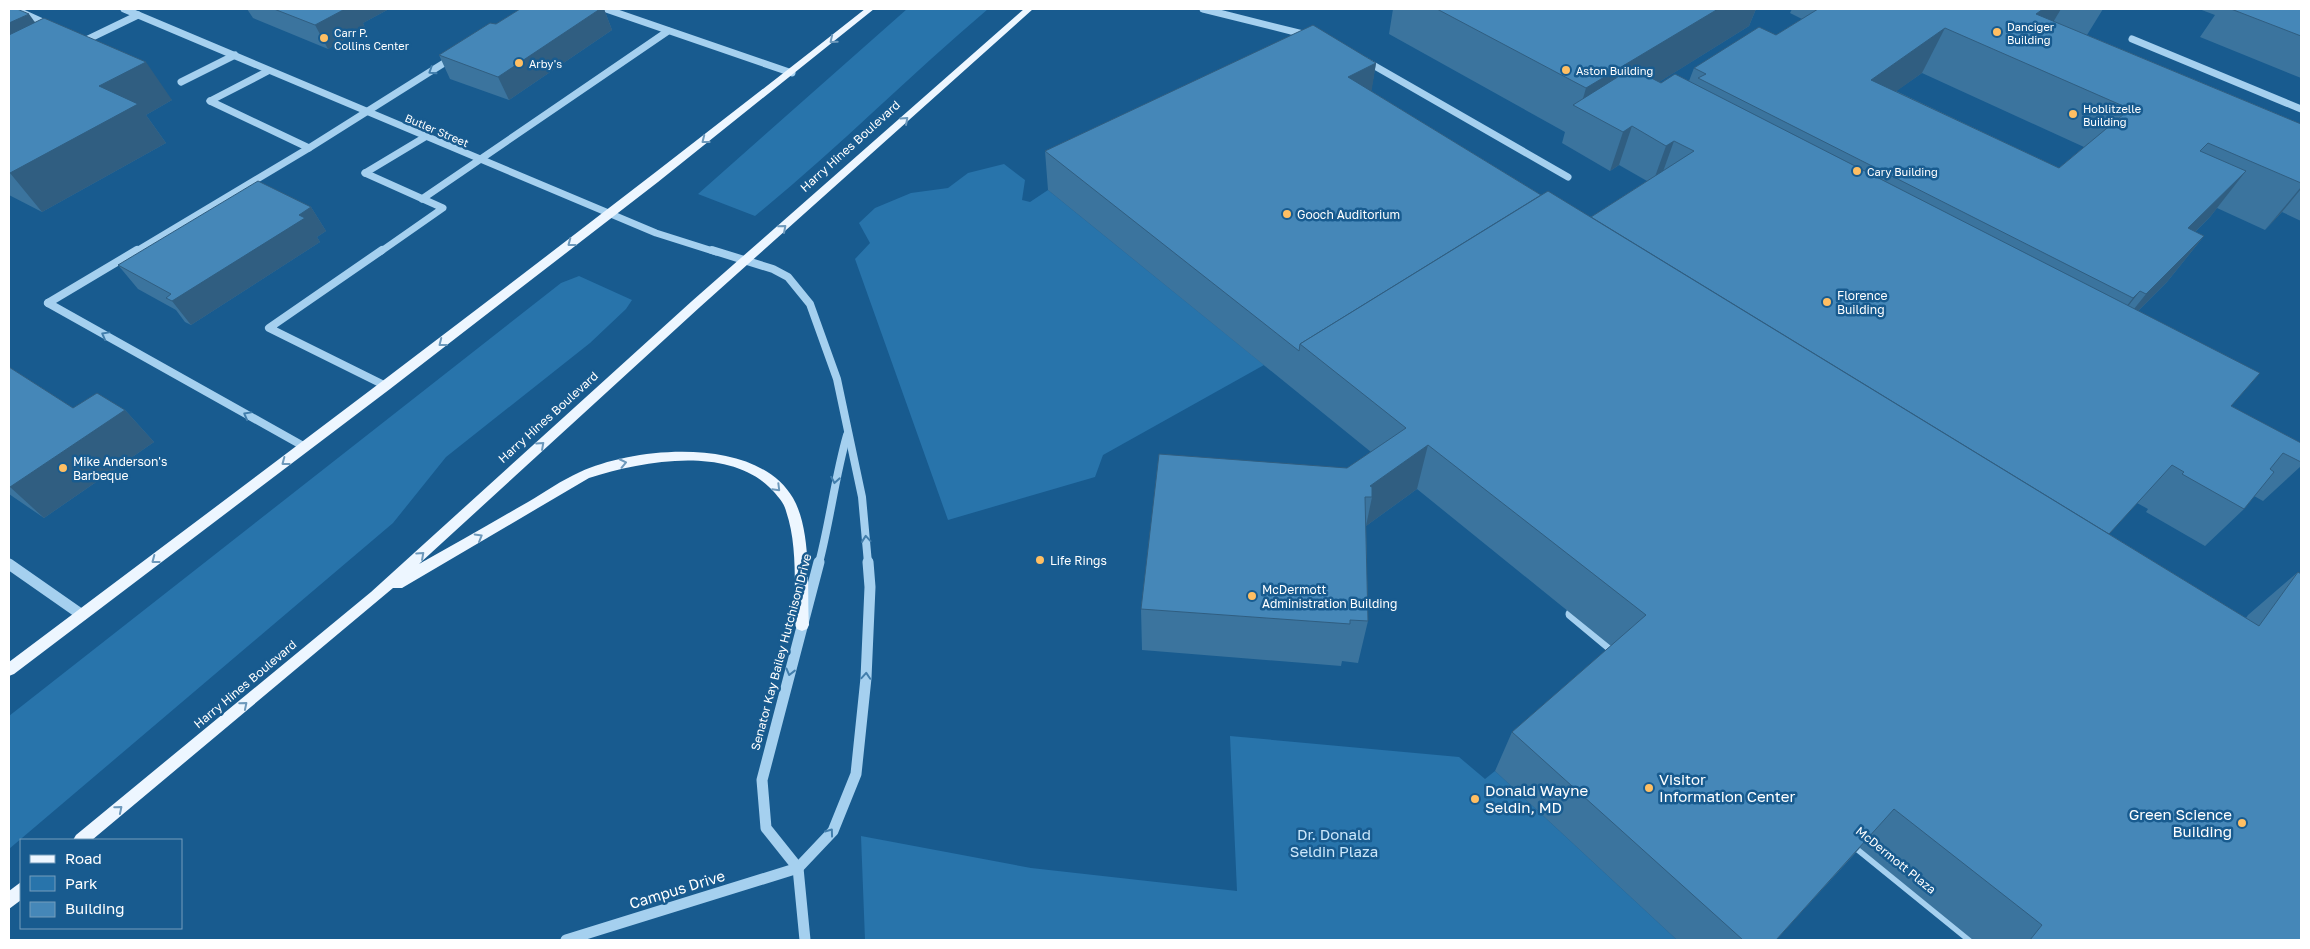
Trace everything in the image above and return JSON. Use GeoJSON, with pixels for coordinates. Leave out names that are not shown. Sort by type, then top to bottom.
{"type":"FeatureCollection","features":[{"type":"Feature","properties":{"kind":"main road"},"geometry":{"type":"LineString","coordinates":[[9,670],[386,386],[792,73],[870,9]]}},
{"type":"Feature","properties":{"kind":"main road","name":"Harry Hines Boulevard"},"geometry":{"type":"LineString","coordinates":[[83,839],[376,596],[746,259],[1029,9]]}},
{"type":"Feature","properties":{"kind":"main road"},"geometry":{"type":"LineString","coordinates":[[376,596],[585,475],[612,465],[637,460],[697,456],[719,459],[760,474],[775,485],[788,500],[796,521],[802,625]]}},
{"type":"Feature","properties":{"kind":"main road"},"geometry":{"type":"LineString","coordinates":[[9,900],[20,891]]}},
{"type":"Feature","properties":{"kind":"street"},"geometry":{"type":"LineString","coordinates":[[14,9],[57,29]]}},
{"type":"Feature","properties":{"kind":"street","name":"Butler Street"},"geometry":{"type":"LineString","coordinates":[[124,9],[235,55],[366,113],[656,233],[746,259]]}},
{"type":"Feature","properties":{"kind":"street"},"geometry":{"type":"LineString","coordinates":[[606,9],[792,73]]}},
{"type":"Feature","properties":{"kind":"street"},"geometry":{"type":"LineString","coordinates":[[1203,9],[1313,36]]}},
{"type":"Feature","properties":{"kind":"street"},"geometry":{"type":"LineString","coordinates":[[76,45],[138,14]]}},
{"type":"Feature","properties":{"kind":"street"},"geometry":{"type":"LineString","coordinates":[[422,199],[668,31]]}},
{"type":"Feature","properties":{"kind":"street"},"geometry":{"type":"LineString","coordinates":[[75,37],[83,41]]}},
{"type":"Feature","properties":{"kind":"street"},"geometry":{"type":"LineString","coordinates":[[2132,39],[2301,108]]}},
{"type":"Feature","properties":{"kind":"street"},"geometry":{"type":"LineString","coordinates":[[305,447],[48,303],[309,148],[458,54]]}},
{"type":"Feature","properties":{"kind":"street"},"geometry":{"type":"LineString","coordinates":[[180,82],[235,55]]}},
{"type":"Feature","properties":{"kind":"street"},"geometry":{"type":"LineString","coordinates":[[1357,56],[1568,177]]}},
{"type":"Feature","properties":{"kind":"street"},"geometry":{"type":"LineString","coordinates":[[268,70],[210,101],[309,148]]}},
{"type":"Feature","properties":{"kind":"street"},"geometry":{"type":"LineString","coordinates":[[386,386],[268,328],[443,208],[365,173],[425,137]]}},
{"type":"Feature","properties":{"kind":"street","name":"Senator Kay Bailey Hutchison Drive"},"geometry":{"type":"LineString","coordinates":[[746,259],[788,276],[810,304],[837,379],[862,497],[870,587],[866,678],[856,774],[833,831],[798,868],[766,828],[762,780],[827,533],[836,474],[848,433]]}},
{"type":"Feature","properties":{"kind":"street"},"geometry":{"type":"LineString","coordinates":[[9,564],[82,615]]}},
{"type":"Feature","properties":{"kind":"street"},"geometry":{"type":"LineString","coordinates":[[1564,608],[1625,658]]}},
{"type":"Feature","properties":{"kind":"street","name":"McDermott Plaza"},"geometry":{"type":"LineString","coordinates":[[1844,836],[1973,940]]}},
{"type":"Feature","properties":{"kind":"street"},"geometry":{"type":"LineString","coordinates":[[798,868],[805,940]]}},
{"type":"Feature","properties":{"kind":"street","name":"Campus Drive"},"geometry":{"type":"LineString","coordinates":[[566,940],[798,868]]}},
{"type":"Feature","properties":{"kind":"green space"},"geometry":{"type":"Polygon","coordinates":[[[907,9],[988,9],[755,216],[698,194],[907,9]]]}},
{"type":"Feature","properties":{"kind":"green space"},"geometry":{"type":"Polygon","coordinates":[[[1004,164],[1025,180],[1022,200],[1030,202],[1048,190],[1264,365],[1103,455],[1095,477],[948,520],[855,259],[870,243],[859,223],[875,208],[911,193],[948,188],[968,173],[1004,164]]]}},
{"type":"Feature","properties":{"kind":"green space"},"geometry":{"type":"Polygon","coordinates":[[[579,276],[632,300],[626,309],[590,343],[446,457],[393,523],[9,849],[9,716],[561,283],[579,276]]]}},
{"type":"Feature","properties":{"kind":"green space","name":"Dr. Donald Seldin Plaza"},"geometry":{"type":"Polygon","coordinates":[[[1230,736],[1459,757],[1485,779],[1495,771],[1677,940],[865,940],[861,836],[1031,868],[1237,891],[1230,736]]]}},
{"type":"Feature","properties":{"kind":"building"},"geometry":{"type":"Polygon","coordinates":[[[9,9],[17,9],[29,14],[9,23],[9,9]]]}},
{"type":"Feature","properties":{"kind":"building"},"geometry":{"type":"Polygon","coordinates":[[[274,9],[345,9],[315,25],[274,9]]]}},
{"type":"Feature","properties":{"kind":"building"},"geometry":{"type":"Polygon","coordinates":[[[520,9],[600,9],[498,77],[439,55],[490,23],[496,24],[520,9]]]}},
{"type":"Feature","properties":{"kind":"building"},"geometry":{"type":"Polygon","coordinates":[[[1437,9],[1718,9],[1586,88],[1437,9]]]}},
{"type":"Feature","properties":{"kind":"building"},"geometry":{"type":"Polygon","coordinates":[[[1818,9],[2043,9],[2036,14],[2301,124],[2301,183],[2208,143],[2200,151],[2246,171],[2188,228],[2204,236],[2146,294],[2140,291],[2133,298],[1698,78],[1706,74],[1694,68],[1759,27],[1776,35],[1818,9]],[[1945,28],[1871,80],[2059,168],[2130,109],[1945,28]]]}},
{"type":"Feature","properties":{"kind":"building"},"geometry":{"type":"Polygon","coordinates":[[[2231,9],[2301,9],[2301,36],[2231,9]]]}},
{"type":"Feature","properties":{"kind":"building"},"geometry":{"type":"Polygon","coordinates":[[[44,18],[146,62],[99,86],[138,104],[9,173],[9,35],[44,18]]]}},
{"type":"Feature","properties":{"kind":"building","name":"Gooch Auditorium"},"geometry":{"type":"Polygon","coordinates":[[[1313,25],[1376,63],[1348,77],[1541,195],[1300,344],[1299,351],[1045,151],[1313,25]]]}},
{"type":"Feature","properties":{"kind":"building","name":"Florence Building"},"geometry":{"type":"Polygon","coordinates":[[[1632,68],[1661,83],[1675,74],[2260,373],[2231,406],[2301,443],[2301,462],[2283,453],[2270,469],[2274,472],[2244,509],[2182,474],[2184,472],[2172,465],[2109,534],[1591,217],[1694,151],[1674,141],[1666,146],[1632,126],[1623,132],[1573,105],[1632,68]]]}},
{"type":"Feature","properties":{"kind":"building"},"geometry":{"type":"Polygon","coordinates":[[[258,181],[311,207],[299,215],[305,218],[172,301],[166,298],[171,294],[118,265],[258,181]]]}},
{"type":"Feature","properties":{"kind":"building"},"geometry":{"type":"Polygon","coordinates":[[[1548,191],[2259,626],[2298,572],[2301,574],[2301,940],[2030,940],[2042,925],[1894,809],[1776,940],[1743,940],[1512,732],[1646,615],[1428,445],[1370,486],[1372,487],[1372,497],[1365,497],[1368,621],[1350,620],[1350,624],[1141,609],[1159,454],[1347,468],[1406,428],[1300,344],[1548,191]]]}},
{"type":"Feature","properties":{"kind":"building"},"geometry":{"type":"Polygon","coordinates":[[[9,367],[73,408],[97,393],[125,410],[10,487],[9,367]]]}},
{"type":"Feature","properties":{"kind":"place","name":"Danciger Building"},"geometry":{"type":"Point","coordinates":[1997,32]}},
{"type":"Feature","properties":{"kind":"place","name":"Carr P. Collins Center"},"geometry":{"type":"Point","coordinates":[324,38]}},
{"type":"Feature","properties":{"kind":"place","name":"Arby's"},"geometry":{"type":"Point","coordinates":[519,63]}},
{"type":"Feature","properties":{"kind":"place","name":"Aston Building"},"geometry":{"type":"Point","coordinates":[1566,70]}},
{"type":"Feature","properties":{"kind":"place","name":"Hoblitzelle Building"},"geometry":{"type":"Point","coordinates":[2073,114]}},
{"type":"Feature","properties":{"kind":"place","name":"Cary Building"},"geometry":{"type":"Point","coordinates":[1857,171]}},
{"type":"Feature","properties":{"kind":"place","name":"Gooch Auditorium"},"geometry":{"type":"Point","coordinates":[1287,214]}},
{"type":"Feature","properties":{"kind":"place","name":"Florence Building"},"geometry":{"type":"Point","coordinates":[1827,302]}},
{"type":"Feature","properties":{"kind":"place","name":"Mike Anderson's Barbeque"},"geometry":{"type":"Point","coordinates":[63,468]}},
{"type":"Feature","properties":{"kind":"place","name":"Life Rings"},"geometry":{"type":"Point","coordinates":[1040,560]}},
{"type":"Feature","properties":{"kind":"place","name":"McDermott Administration Building"},"geometry":{"type":"Point","coordinates":[1252,596]}},
{"type":"Feature","properties":{"kind":"place","name":"Visitor Information Center"},"geometry":{"type":"Point","coordinates":[1649,788]}},
{"type":"Feature","properties":{"kind":"place","name":"Donald Wayne Seldin, MD"},"geometry":{"type":"Point","coordinates":[1475,799]}},
{"type":"Feature","properties":{"kind":"place","name":"Green Science Building"},"geometry":{"type":"Point","coordinates":[2242,823]}}]}
